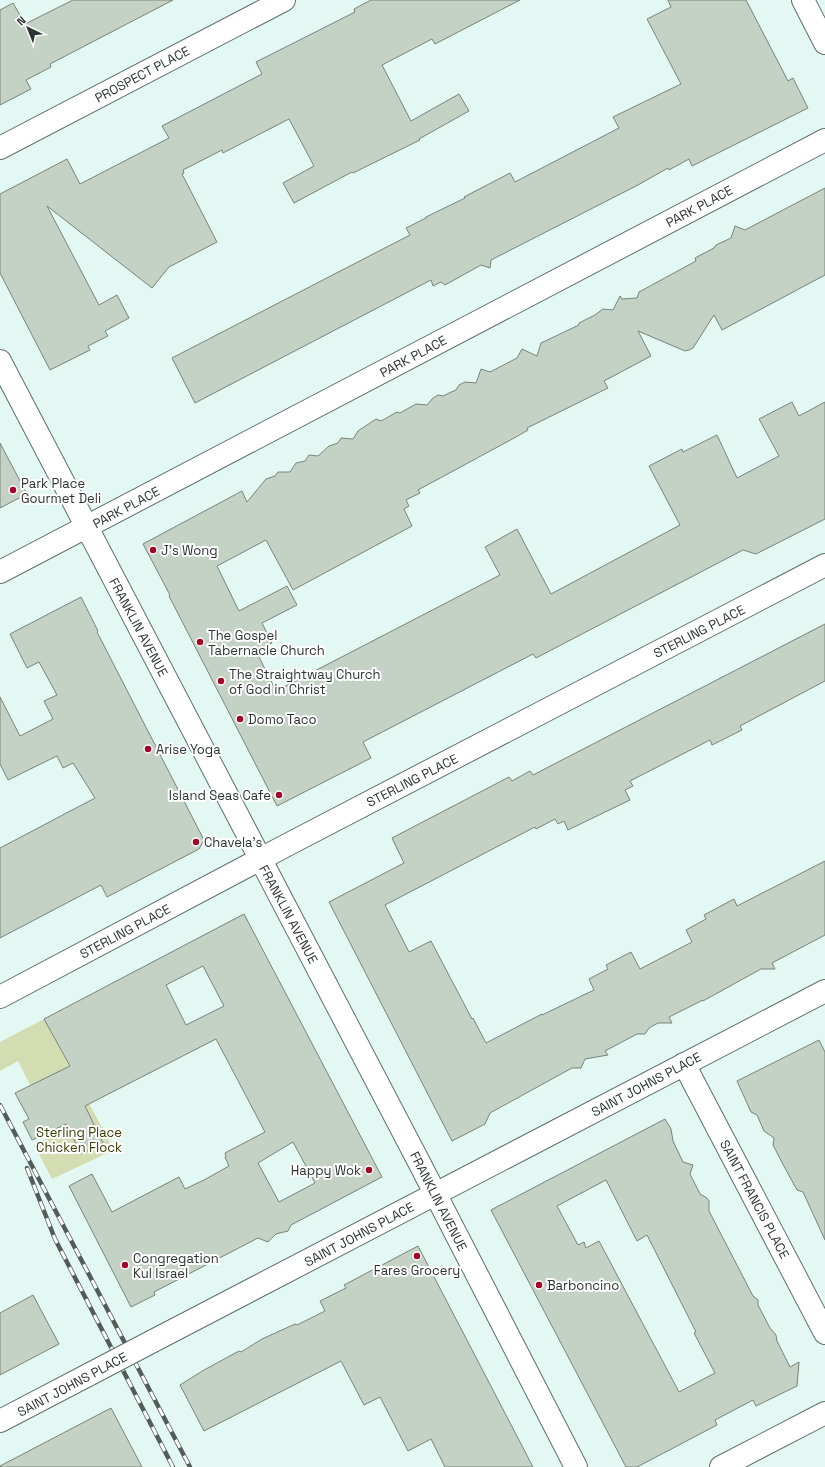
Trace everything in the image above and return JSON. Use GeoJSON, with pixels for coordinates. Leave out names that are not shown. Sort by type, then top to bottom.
{"type":"FeatureCollection","features":[{"type":"Feature","properties":{"kind":"street","name":"PROSPECT PLACE"},"geometry":{"type":"LineString","coordinates":[[0,148],[284,0]]}},
{"type":"Feature","properties":{"kind":"street"},"geometry":{"type":"LineString","coordinates":[[802,0],[825,42]]}},
{"type":"Feature","properties":{"kind":"street","name":"PARK PLACE"},"geometry":{"type":"LineString","coordinates":[[0,572],[825,140]]}},
{"type":"Feature","properties":{"kind":"street","name":"FRANKLIN AVENUE"},"geometry":{"type":"LineString","coordinates":[[0,361],[576,1467]]}},
{"type":"Feature","properties":{"kind":"street","name":"STERLING PLACE"},"geometry":{"type":"LineString","coordinates":[[0,998],[260,860],[825,565]]}},
{"type":"Feature","properties":{"kind":"street","name":"SAINT JOHNS PLACE"},"geometry":{"type":"LineString","coordinates":[[0,1421],[825,991]]}},
{"type":"Feature","properties":{"kind":"street","name":"SAINT FRANCIS PLACE"},"geometry":{"type":"LineString","coordinates":[[684,1064],[825,1333]]}},
{"type":"Feature","properties":{"kind":"street"},"geometry":{"type":"LineString","coordinates":[[721,1467],[825,1414]]}},
{"type":"Feature","properties":{"kind":"green space","name":"Sterling Place Chicken Flock"},"geometry":{"type":"Polygon","coordinates":[[[44,1019],[114,1150],[52,1179],[34,1145],[55,1134],[18,1061],[0,1071],[0,1042],[44,1019]]]}},
{"type":"Feature","properties":{"kind":"building"},"geometry":{"type":"Polygon","coordinates":[[[73,0],[173,0],[50,64],[51,67],[26,80],[31,89],[0,105],[0,10],[13,3],[25,24],[73,0]]]}},
{"type":"Feature","properties":{"kind":"building"},"geometry":{"type":"Polygon","coordinates":[[[371,0],[520,0],[435,44],[432,39],[382,65],[411,121],[459,94],[469,111],[419,139],[420,140],[353,173],[352,172],[294,203],[283,183],[314,166],[289,119],[223,153],[222,150],[183,170],[184,173],[182,174],[217,242],[169,267],[152,288],[47,206],[99,305],[117,295],[129,318],[105,331],[108,336],[88,346],[90,350],[50,370],[0,273],[0,194],[67,159],[80,184],[169,138],[162,126],[262,74],[256,62],[355,12],[354,9],[371,0]]]}},
{"type":"Feature","properties":{"kind":"building"},"geometry":{"type":"Polygon","coordinates":[[[668,0],[746,0],[788,81],[793,78],[808,108],[692,166],[689,159],[669,170],[668,168],[638,185],[491,260],[490,268],[481,265],[445,285],[441,282],[433,286],[431,280],[195,403],[172,358],[410,235],[406,228],[510,173],[515,182],[619,128],[613,117],[681,84],[647,19],[671,7],[668,0]]]}},
{"type":"Feature","properties":{"kind":"building"},"geometry":{"type":"Polygon","coordinates":[[[825,188],[825,275],[722,330],[714,315],[693,348],[689,350],[685,351],[638,331],[651,356],[604,381],[608,388],[527,428],[528,430],[516,437],[418,490],[420,493],[406,500],[409,506],[404,509],[412,526],[293,590],[266,540],[217,566],[239,611],[287,586],[297,605],[262,623],[272,643],[256,651],[276,691],[500,575],[485,547],[517,529],[551,594],[680,525],[649,466],[682,449],[683,452],[717,435],[737,478],[779,456],[759,419],[792,402],[799,416],[825,402],[825,519],[756,554],[743,550],[536,658],[533,654],[363,742],[371,758],[277,806],[143,544],[242,491],[247,502],[266,479],[275,476],[278,472],[290,472],[296,463],[305,461],[309,455],[318,456],[329,446],[338,443],[341,438],[353,439],[358,431],[376,419],[381,421],[416,404],[427,405],[438,395],[443,396],[456,390],[459,385],[465,382],[476,383],[481,369],[490,372],[517,358],[522,349],[537,356],[541,343],[579,325],[579,323],[603,309],[613,310],[620,296],[622,299],[637,298],[639,292],[696,261],[695,258],[731,238],[735,226],[745,230],[825,188]]]}},
{"type":"Feature","properties":{"kind":"building"},"geometry":{"type":"Polygon","coordinates":[[[0,443],[27,494],[0,508],[0,443]]]}},
{"type":"Feature","properties":{"kind":"building"},"geometry":{"type":"Polygon","coordinates":[[[81,597],[98,631],[97,632],[204,840],[199,849],[107,897],[101,885],[0,938],[0,848],[95,798],[73,763],[63,768],[57,756],[8,780],[0,764],[0,697],[20,736],[53,719],[44,701],[57,695],[39,662],[27,668],[10,634],[81,597]]]}},
{"type":"Feature","properties":{"kind":"building"},"geometry":{"type":"Polygon","coordinates":[[[825,624],[825,681],[740,726],[742,730],[712,745],[710,740],[630,781],[633,786],[625,790],[630,800],[568,830],[564,821],[558,824],[555,819],[536,829],[535,827],[385,905],[409,952],[431,941],[486,1043],[542,1014],[594,990],[589,979],[608,969],[606,965],[631,952],[640,969],[692,942],[686,930],[706,919],[704,915],[734,899],[737,906],[825,861],[825,935],[772,963],[775,969],[761,969],[703,1001],[669,1017],[672,1023],[658,1023],[649,1028],[645,1034],[637,1034],[605,1051],[608,1055],[585,1059],[581,1068],[572,1068],[490,1113],[485,1124],[452,1141],[329,902],[404,863],[392,838],[509,777],[512,781],[530,771],[533,775],[825,624]]]}},
{"type":"Feature","properties":{"kind":"building"},"geometry":{"type":"Polygon","coordinates":[[[244,914],[382,1177],[291,1225],[288,1231],[276,1234],[268,1242],[258,1238],[154,1292],[155,1295],[131,1307],[69,1186],[92,1174],[112,1212],[179,1177],[185,1189],[204,1180],[229,1166],[225,1153],[265,1132],[216,1039],[85,1106],[103,1143],[81,1154],[66,1124],[32,1140],[23,1122],[29,1119],[15,1093],[70,1066],[44,1019],[244,914]],[[203,966],[166,985],[186,1025],[224,1006],[203,966]],[[293,1142],[258,1163],[279,1202],[315,1183],[293,1142]]]}},
{"type":"Feature","properties":{"kind":"building"},"geometry":{"type":"Polygon","coordinates":[[[819,1040],[825,1052],[825,1240],[803,1192],[797,1190],[773,1145],[774,1138],[764,1131],[757,1115],[751,1112],[737,1081],[819,1040]]]}},
{"type":"Feature","properties":{"kind":"building"},"geometry":{"type":"Polygon","coordinates":[[[665,1119],[671,1129],[673,1141],[683,1162],[693,1165],[690,1174],[700,1194],[709,1201],[709,1211],[753,1296],[758,1300],[758,1305],[770,1328],[776,1335],[777,1341],[790,1367],[799,1362],[797,1386],[756,1406],[753,1400],[715,1420],[717,1425],[637,1467],[626,1467],[491,1210],[665,1119]],[[606,1180],[557,1206],[578,1245],[584,1242],[586,1248],[599,1241],[679,1392],[715,1373],[647,1235],[637,1241],[606,1180]]]}},
{"type":"Feature","properties":{"kind":"building"},"geometry":{"type":"Polygon","coordinates":[[[418,1246],[533,1467],[445,1467],[431,1439],[408,1451],[380,1397],[364,1405],[341,1361],[204,1431],[180,1385],[204,1370],[239,1351],[241,1352],[262,1339],[295,1324],[297,1325],[325,1311],[320,1301],[346,1288],[344,1285],[418,1246]]]}},
{"type":"Feature","properties":{"kind":"building"},"geometry":{"type":"Polygon","coordinates":[[[33,1295],[59,1344],[0,1375],[0,1313],[33,1295]]]}},
{"type":"Feature","properties":{"kind":"building"},"geometry":{"type":"Polygon","coordinates":[[[111,1408],[142,1467],[0,1467],[0,1466],[111,1408]]]}},
{"type":"Feature","properties":{"kind":"railway"},"geometry":{"type":"LineString","coordinates":[[0,1105],[190,1467]]}},
{"type":"Feature","properties":{"kind":"railway"},"geometry":{"type":"LineString","coordinates":[[27,1168],[55,1239],[173,1467]]}},
{"type":"Feature","properties":{"kind":"place","name":"Park Place Gourmet Deli"},"geometry":{"type":"Point","coordinates":[13,490]}},
{"type":"Feature","properties":{"kind":"place","name":"J's Wong"},"geometry":{"type":"Point","coordinates":[153,550]}},
{"type":"Feature","properties":{"kind":"place","name":"The Gospel Tabernacle Church"},"geometry":{"type":"Point","coordinates":[200,642]}},
{"type":"Feature","properties":{"kind":"place","name":"The Straightway Church of God in Christ"},"geometry":{"type":"Point","coordinates":[221,681]}},
{"type":"Feature","properties":{"kind":"place","name":"Domo Taco"},"geometry":{"type":"Point","coordinates":[240,719]}},
{"type":"Feature","properties":{"kind":"place","name":"Arise Yoga"},"geometry":{"type":"Point","coordinates":[148,749]}},
{"type":"Feature","properties":{"kind":"place","name":"Island Seas Cafe"},"geometry":{"type":"Point","coordinates":[279,795]}},
{"type":"Feature","properties":{"kind":"place","name":"Chavela's"},"geometry":{"type":"Point","coordinates":[196,842]}},
{"type":"Feature","properties":{"kind":"place","name":"Happy Wok"},"geometry":{"type":"Point","coordinates":[369,1170]}},
{"type":"Feature","properties":{"kind":"place","name":"Fares Grocery"},"geometry":{"type":"Point","coordinates":[417,1256]}},
{"type":"Feature","properties":{"kind":"place","name":"Congregation Kul Israel"},"geometry":{"type":"Point","coordinates":[125,1265]}},
{"type":"Feature","properties":{"kind":"place","name":"Barboncino"},"geometry":{"type":"Point","coordinates":[539,1285]}}]}
